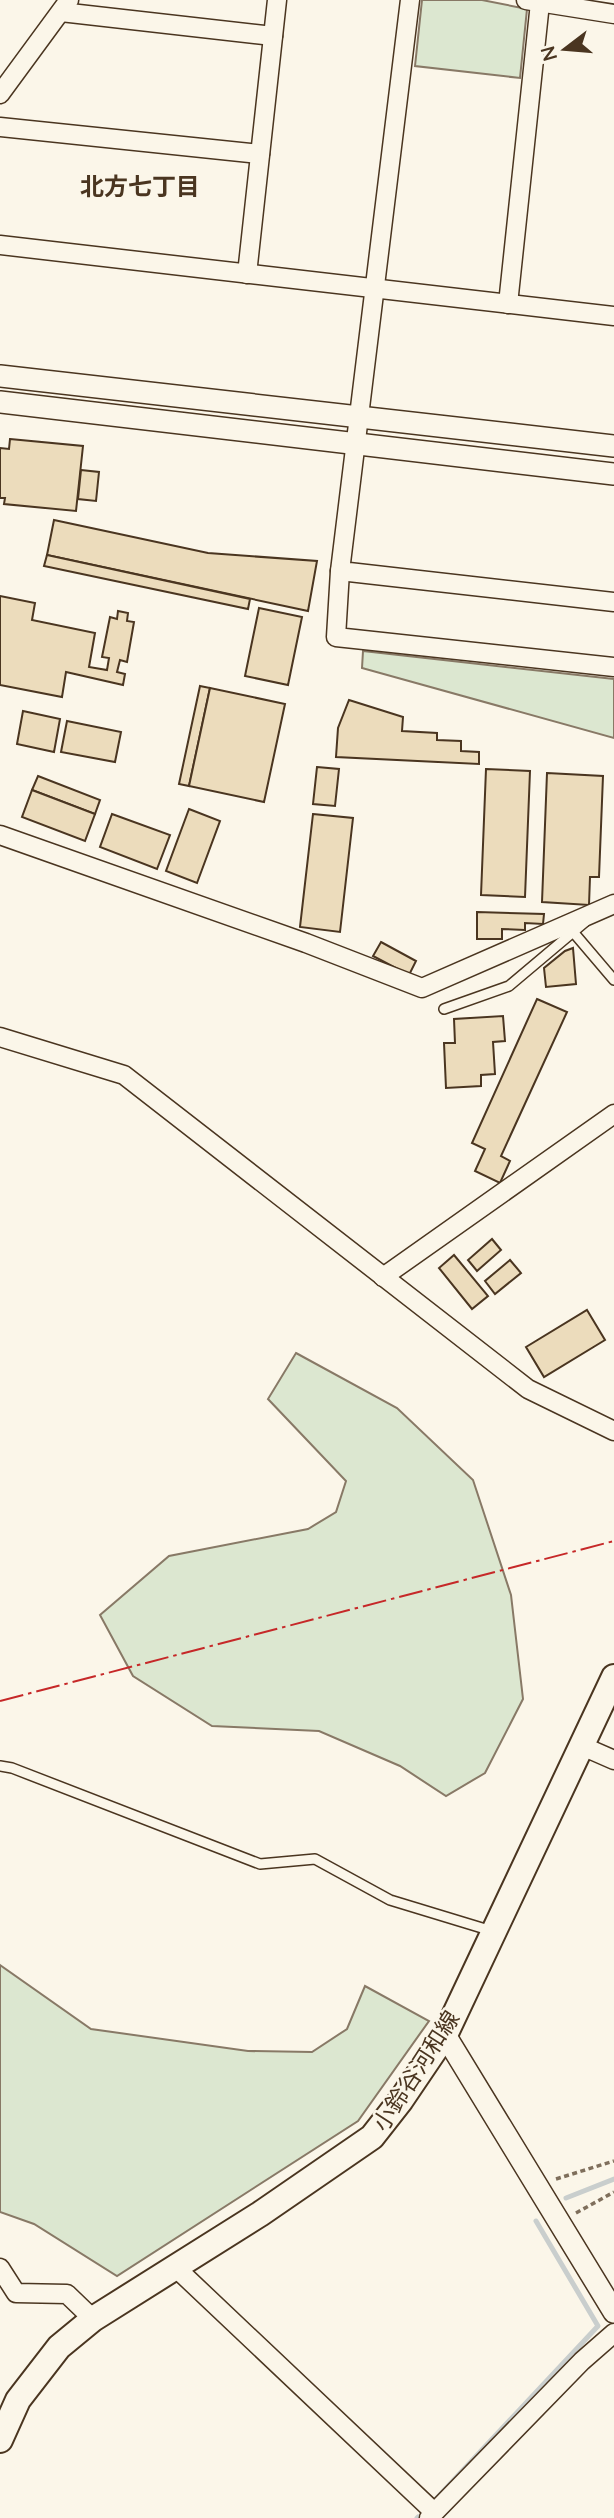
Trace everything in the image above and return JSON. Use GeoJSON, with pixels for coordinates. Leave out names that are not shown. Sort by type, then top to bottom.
{"type":"FeatureCollection","features":[{"type":"Feature","properties":{"kind":"main road","name":"小鈴谷河和線"},"geometry":{"type":"LineString","coordinates":[[0,2440],[18,2400],[59,2347],[93,2319],[260,2214],[372,2137],[445,2035],[614,1677]]}},
{"type":"Feature","properties":{"kind":"street"},"geometry":{"type":"LineString","coordinates":[[247,274],[277,0]]}},
{"type":"Feature","properties":{"kind":"street"},"geometry":{"type":"LineString","coordinates":[[410,0],[340,571],[336,637],[614,667]]}},
{"type":"Feature","properties":{"kind":"street"},"geometry":{"type":"LineString","coordinates":[[508,304],[533,1],[614,13]]}},
{"type":"Feature","properties":{"kind":"street"},"geometry":{"type":"LineString","coordinates":[[0,94],[65,6],[273,36]]}},
{"type":"Feature","properties":{"kind":"street"},"geometry":{"type":"LineString","coordinates":[[0,127],[260,154]]}},
{"type":"Feature","properties":{"kind":"street"},"geometry":{"type":"LineString","coordinates":[[0,245],[614,316]]}},
{"type":"Feature","properties":{"kind":"street"},"geometry":{"type":"LineString","coordinates":[[0,376],[614,446]]}},
{"type":"Feature","properties":{"kind":"street"},"geometry":{"type":"LineString","coordinates":[[0,402],[355,446],[614,474]]}},
{"type":"Feature","properties":{"kind":"street"},"geometry":{"type":"LineString","coordinates":[[340,571],[614,602]]}},
{"type":"Feature","properties":{"kind":"street"},"geometry":{"type":"LineString","coordinates":[[0,835],[306,943],[422,988],[614,904]]}},
{"type":"Feature","properties":{"kind":"street"},"geometry":{"type":"LineString","coordinates":[[0,1037],[124,1075],[528,1389],[614,1431]]}},
{"type":"Feature","properties":{"kind":"street"},"geometry":{"type":"LineString","coordinates":[[383,1277],[614,1114]]}},
{"type":"Feature","properties":{"kind":"street"},"geometry":{"type":"LineString","coordinates":[[582,1746],[614,1760]]}},
{"type":"Feature","properties":{"kind":"street"},"geometry":{"type":"LineString","coordinates":[[445,2035],[614,2312]]}},
{"type":"Feature","properties":{"kind":"street"},"geometry":{"type":"LineString","coordinates":[[174,2266],[431,2515],[582,2361],[614,2333]]}},
{"type":"Feature","properties":{"kind":"street"},"geometry":{"type":"LineString","coordinates":[[0,2268],[16,2293],[67,2294],[93,2319]]}},
{"type":"Feature","properties":{"kind":"lane"},"geometry":{"type":"LineString","coordinates":[[444,1009],[509,986],[594,914]]}},
{"type":"Feature","properties":{"kind":"lane"},"geometry":{"type":"LineString","coordinates":[[574,933],[614,980]]}},
{"type":"Feature","properties":{"kind":"lane"},"geometry":{"type":"LineString","coordinates":[[0,1766],[12,1768],[260,1864],[316,1859],[390,1900],[494,1932]]}},
{"type":"Feature","properties":{"kind":"path"},"geometry":{"type":"LineString","coordinates":[[540,2190],[553,2180],[614,2161]]}},
{"type":"Feature","properties":{"kind":"path"},"geometry":{"type":"LineString","coordinates":[[559,2222],[614,2192]]}},
{"type":"Feature","properties":{"kind":"green space"},"geometry":{"type":"Polygon","coordinates":[[[422,0],[482,0],[527,9],[520,78],[415,66],[422,0]]]}},
{"type":"Feature","properties":{"kind":"green space"},"geometry":{"type":"Polygon","coordinates":[[[363,651],[614,679],[614,738],[362,668],[363,651]]]}},
{"type":"Feature","properties":{"kind":"green space"},"geometry":{"type":"Polygon","coordinates":[[[296,1353],[397,1408],[473,1480],[511,1595],[523,1699],[485,1773],[446,1796],[400,1766],[319,1731],[212,1726],[133,1676],[100,1615],[169,1556],[308,1529],[336,1512],[346,1481],[268,1399],[296,1353]]]}},
{"type":"Feature","properties":{"kind":"green space"},"geometry":{"type":"Polygon","coordinates":[[[0,1965],[91,2029],[248,2051],[312,2052],[347,2029],[365,1986],[429,2021],[358,2121],[117,2276],[34,2224],[0,2212],[0,1965]]]}},
{"type":"Feature","properties":{"kind":"building"},"geometry":{"type":"Polygon","coordinates":[[[10,439],[83,446],[76,511],[4,504],[5,498],[0,498],[0,448],[9,449],[10,439]]]}},
{"type":"Feature","properties":{"kind":"building"},"geometry":{"type":"Polygon","coordinates":[[[81,470],[99,472],[96,501],[78,499],[81,470]]]}},
{"type":"Feature","properties":{"kind":"building"},"geometry":{"type":"Polygon","coordinates":[[[54,520],[208,553],[317,561],[308,611],[47,555],[54,520]]]}},
{"type":"Feature","properties":{"kind":"building"},"geometry":{"type":"Polygon","coordinates":[[[47,555],[250,599],[248,609],[44,566],[47,555]]]}},
{"type":"Feature","properties":{"kind":"building"},"geometry":{"type":"Polygon","coordinates":[[[0,596],[35,603],[32,620],[95,633],[89,667],[107,670],[109,658],[102,657],[110,617],[117,619],[118,611],[128,613],[127,621],[134,622],[127,662],[120,660],[117,672],[125,674],[123,685],[66,672],[62,697],[0,685],[0,596]]]}},
{"type":"Feature","properties":{"kind":"building"},"geometry":{"type":"Polygon","coordinates":[[[259,608],[302,617],[288,685],[245,676],[259,608]]]}},
{"type":"Feature","properties":{"kind":"building"},"geometry":{"type":"Polygon","coordinates":[[[200,686],[210,688],[189,786],[179,784],[200,686]]]}},
{"type":"Feature","properties":{"kind":"building"},"geometry":{"type":"Polygon","coordinates":[[[210,688],[285,704],[264,802],[189,786],[210,688]]]}},
{"type":"Feature","properties":{"kind":"building"},"geometry":{"type":"Polygon","coordinates":[[[349,700],[403,717],[402,731],[437,733],[437,740],[461,741],[461,751],[479,752],[479,764],[336,757],[338,728],[349,700]]]}},
{"type":"Feature","properties":{"kind":"building"},"geometry":{"type":"Polygon","coordinates":[[[23,711],[60,719],[54,752],[17,744],[23,711]]]}},
{"type":"Feature","properties":{"kind":"building"},"geometry":{"type":"Polygon","coordinates":[[[67,721],[121,732],[115,762],[61,752],[67,721]]]}},
{"type":"Feature","properties":{"kind":"building"},"geometry":{"type":"Polygon","coordinates":[[[317,767],[339,769],[335,806],[313,804],[317,767]]]}},
{"type":"Feature","properties":{"kind":"building"},"geometry":{"type":"Polygon","coordinates":[[[486,769],[530,771],[525,897],[481,895],[486,769]]]}},
{"type":"Feature","properties":{"kind":"building"},"geometry":{"type":"Polygon","coordinates":[[[547,773],[603,776],[599,877],[590,877],[589,905],[542,902],[547,773]]]}},
{"type":"Feature","properties":{"kind":"building"},"geometry":{"type":"Polygon","coordinates":[[[38,776],[100,800],[95,814],[32,790],[38,776]]]}},
{"type":"Feature","properties":{"kind":"building"},"geometry":{"type":"Polygon","coordinates":[[[32,790],[95,814],[85,841],[22,817],[32,790]]]}},
{"type":"Feature","properties":{"kind":"building"},"geometry":{"type":"Polygon","coordinates":[[[189,809],[220,821],[197,883],[166,871],[189,809]]]}},
{"type":"Feature","properties":{"kind":"building"},"geometry":{"type":"Polygon","coordinates":[[[112,814],[170,835],[157,869],[100,847],[112,814]]]}},
{"type":"Feature","properties":{"kind":"building"},"geometry":{"type":"Polygon","coordinates":[[[313,814],[353,818],[340,932],[300,927],[313,814]]]}},
{"type":"Feature","properties":{"kind":"building"},"geometry":{"type":"Polygon","coordinates":[[[477,912],[544,914],[543,924],[525,923],[525,930],[502,929],[502,939],[477,939],[477,912]]]}},
{"type":"Feature","properties":{"kind":"building"},"geometry":{"type":"Polygon","coordinates":[[[381,942],[416,961],[409,975],[373,956],[381,942]]]}},
{"type":"Feature","properties":{"kind":"building"},"geometry":{"type":"Polygon","coordinates":[[[573,948],[576,984],[546,987],[544,968],[573,948]]]}},
{"type":"Feature","properties":{"kind":"building"},"geometry":{"type":"Polygon","coordinates":[[[537,999],[567,1012],[501,1156],[510,1161],[500,1183],[475,1171],[485,1149],[472,1143],[537,999]]]}},
{"type":"Feature","properties":{"kind":"building"},"geometry":{"type":"Polygon","coordinates":[[[503,1016],[505,1041],[493,1042],[495,1074],[481,1075],[481,1086],[446,1088],[444,1043],[455,1043],[454,1019],[503,1016]]]}},
{"type":"Feature","properties":{"kind":"building"},"geometry":{"type":"Polygon","coordinates":[[[492,1239],[501,1250],[477,1271],[468,1260],[492,1239]]]}},
{"type":"Feature","properties":{"kind":"building"},"geometry":{"type":"Polygon","coordinates":[[[454,1255],[488,1296],[472,1309],[439,1268],[454,1255]]]}},
{"type":"Feature","properties":{"kind":"building"},"geometry":{"type":"Polygon","coordinates":[[[510,1260],[521,1273],[495,1294],[485,1281],[510,1260]]]}},
{"type":"Feature","properties":{"kind":"building"},"geometry":{"type":"Polygon","coordinates":[[[587,1310],[605,1340],[544,1377],[526,1347],[587,1310]]]}},
{"type":"Feature","properties":{"kind":"waterway"},"geometry":{"type":"LineString","coordinates":[[566,2198],[614,2179]]}},
{"type":"Feature","properties":{"kind":"waterway"},"geometry":{"type":"LineString","coordinates":[[436,2499],[598,2326],[536,2221]]}},
{"type":"Feature","properties":{"kind":"power"},"geometry":{"type":"LineString","coordinates":[[0,1701],[614,1541]]}},
{"type":"Feature","properties":{"kind":"district","name":"北方七丁目"},"geometry":{"type":"Point","coordinates":[140,187]}}]}
